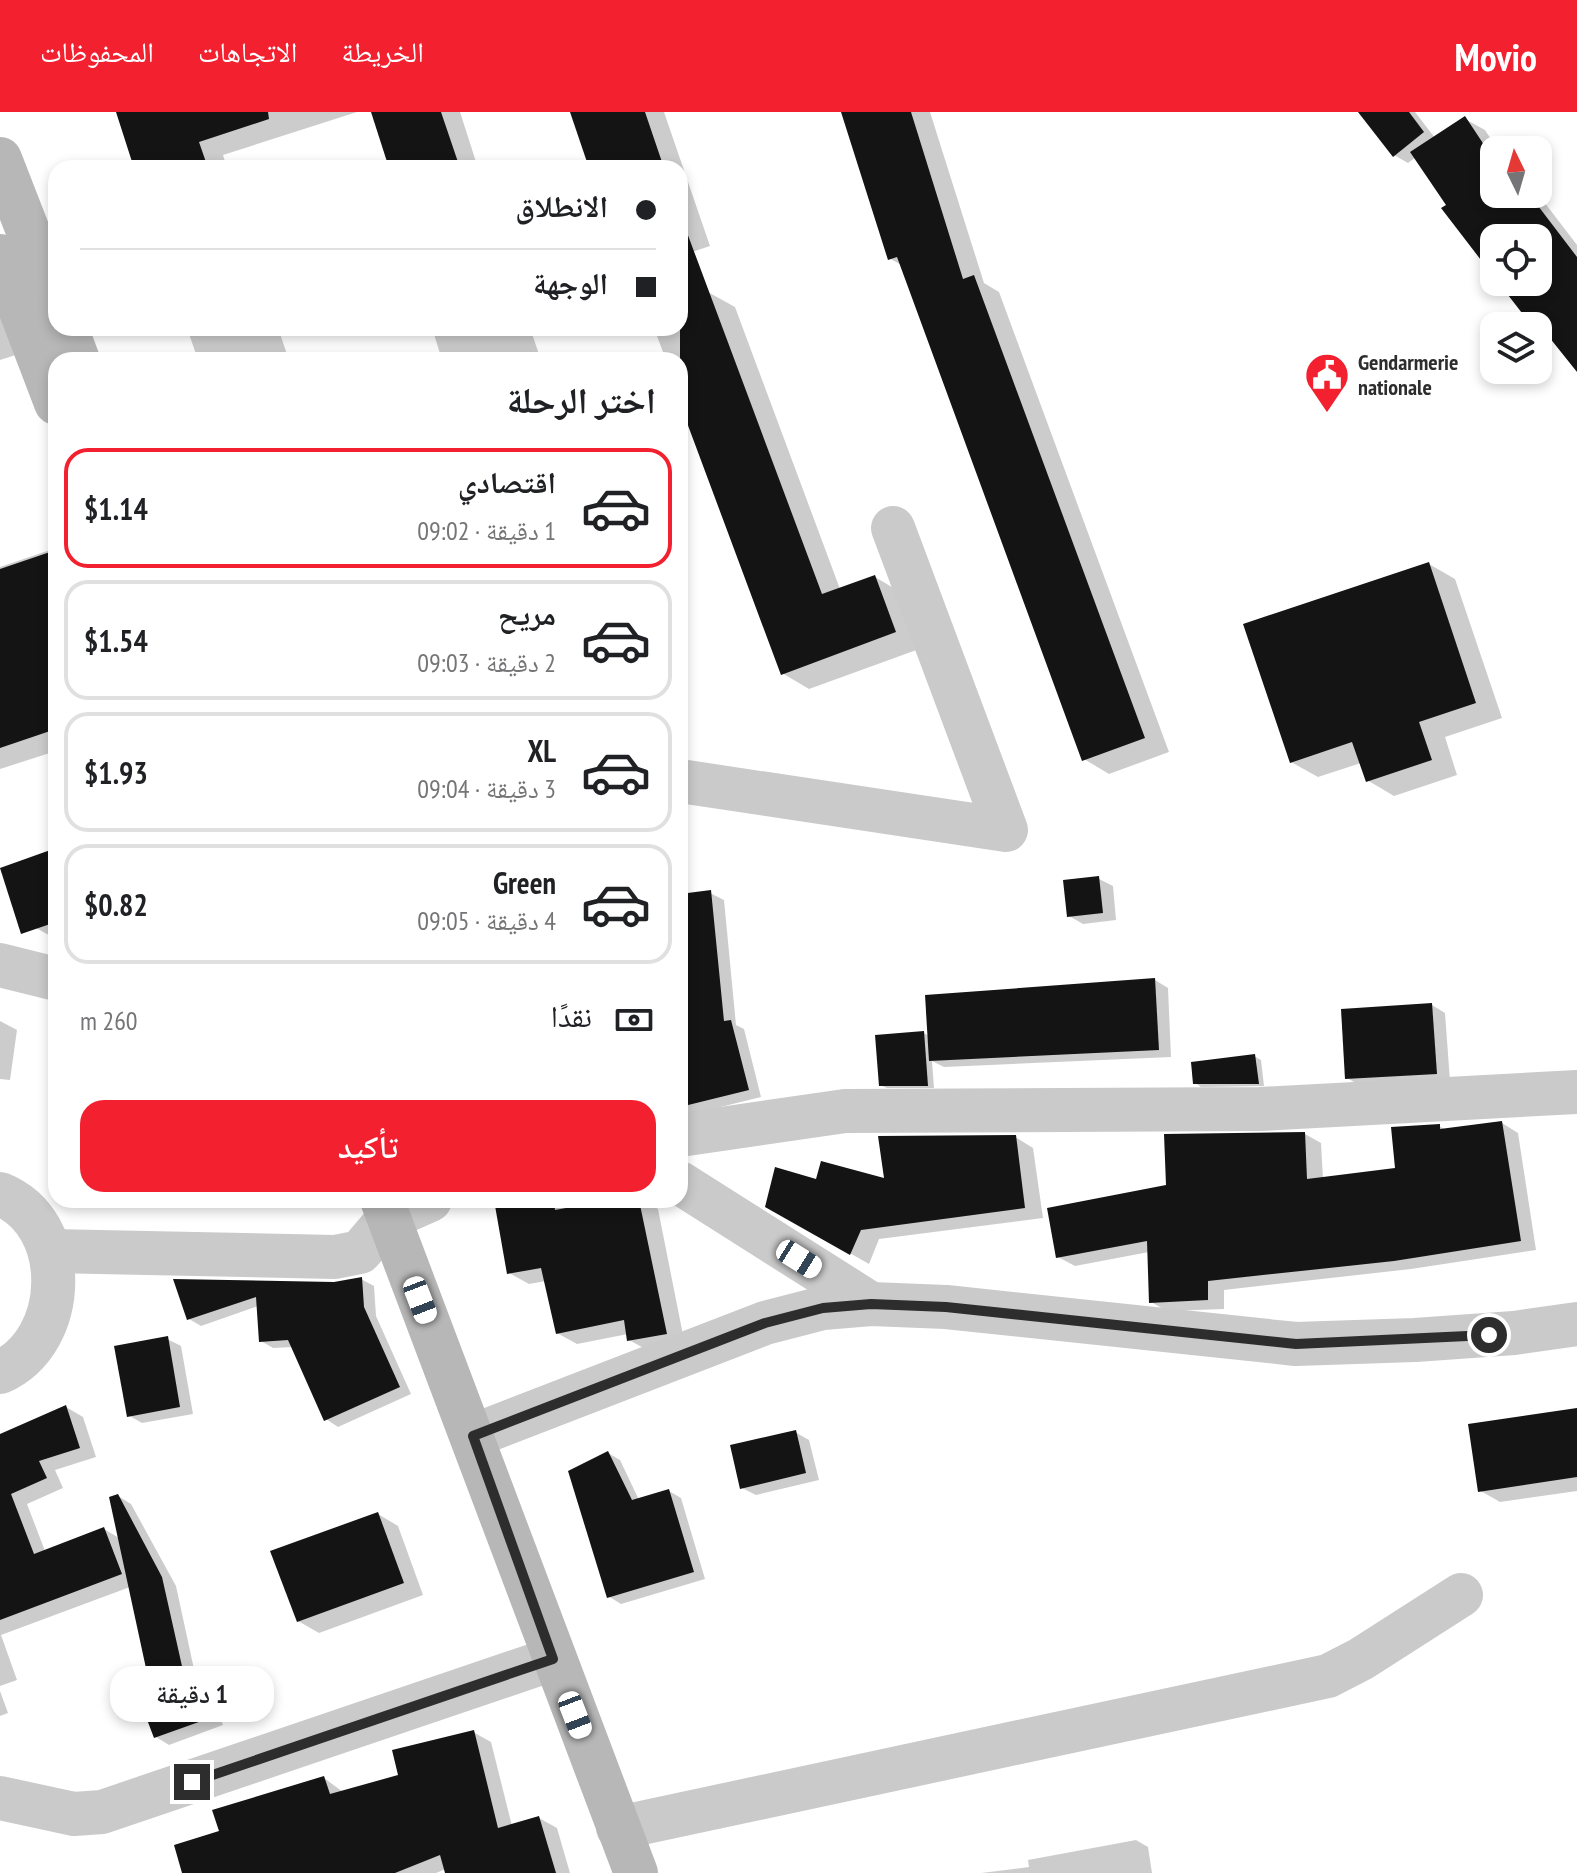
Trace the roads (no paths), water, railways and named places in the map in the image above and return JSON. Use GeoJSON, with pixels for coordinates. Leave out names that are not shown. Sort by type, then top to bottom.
{"type":"FeatureCollection","features":[{"type":"Feature","properties":{"kind":"main road"},"geometry":{"type":"LineString","coordinates":[[0,159],[48,282]]}},
{"type":"Feature","properties":{"kind":"main road"},"geometry":{"type":"LineString","coordinates":[[0,256],[48,382]]}},
{"type":"Feature","properties":{"kind":"main road"},"geometry":{"type":"LineString","coordinates":[[386,1209],[636,1873]]}},
{"type":"Feature","properties":{"kind":"street"},"geometry":{"type":"LineString","coordinates":[[688,782],[1006,830],[893,528]]}},
{"type":"Feature","properties":{"kind":"street"},"geometry":{"type":"LineString","coordinates":[[0,965],[48,977]]}},
{"type":"Feature","properties":{"kind":"street"},"geometry":{"type":"LineString","coordinates":[[688,1134],[845,1111],[1260,1109],[1577,1092]]}},
{"type":"Feature","properties":{"kind":"street"},"geometry":{"type":"LineString","coordinates":[[688,1188],[871,1304]]}},
{"type":"Feature","properties":{"kind":"street"},"geometry":{"type":"LineString","coordinates":[[0,1194],[33,1220],[50,1251],[55,1286],[49,1318],[32,1348],[0,1372]]}},
{"type":"Feature","properties":{"kind":"street"},"geometry":{"type":"LineString","coordinates":[[50,1251],[335,1257],[360,1252],[386,1209]]}},
{"type":"Feature","properties":{"kind":"street"},"geometry":{"type":"LineString","coordinates":[[473,1436],[765,1323],[823,1308],[871,1304],[946,1307],[1296,1344],[1514,1333],[1577,1324]]}},
{"type":"Feature","properties":{"kind":"street"},"geometry":{"type":"LineString","coordinates":[[618,1828],[1328,1676],[1361,1659],[1461,1595]]}},
{"type":"Feature","properties":{"kind":"street"},"geometry":{"type":"LineString","coordinates":[[0,1798],[74,1814],[102,1812],[553,1659]]}},
{"type":"Feature","properties":{"kind":"place","name":"Gendarmerie nationale"},"geometry":{"type":"Point","coordinates":[1327,414]}}]}
